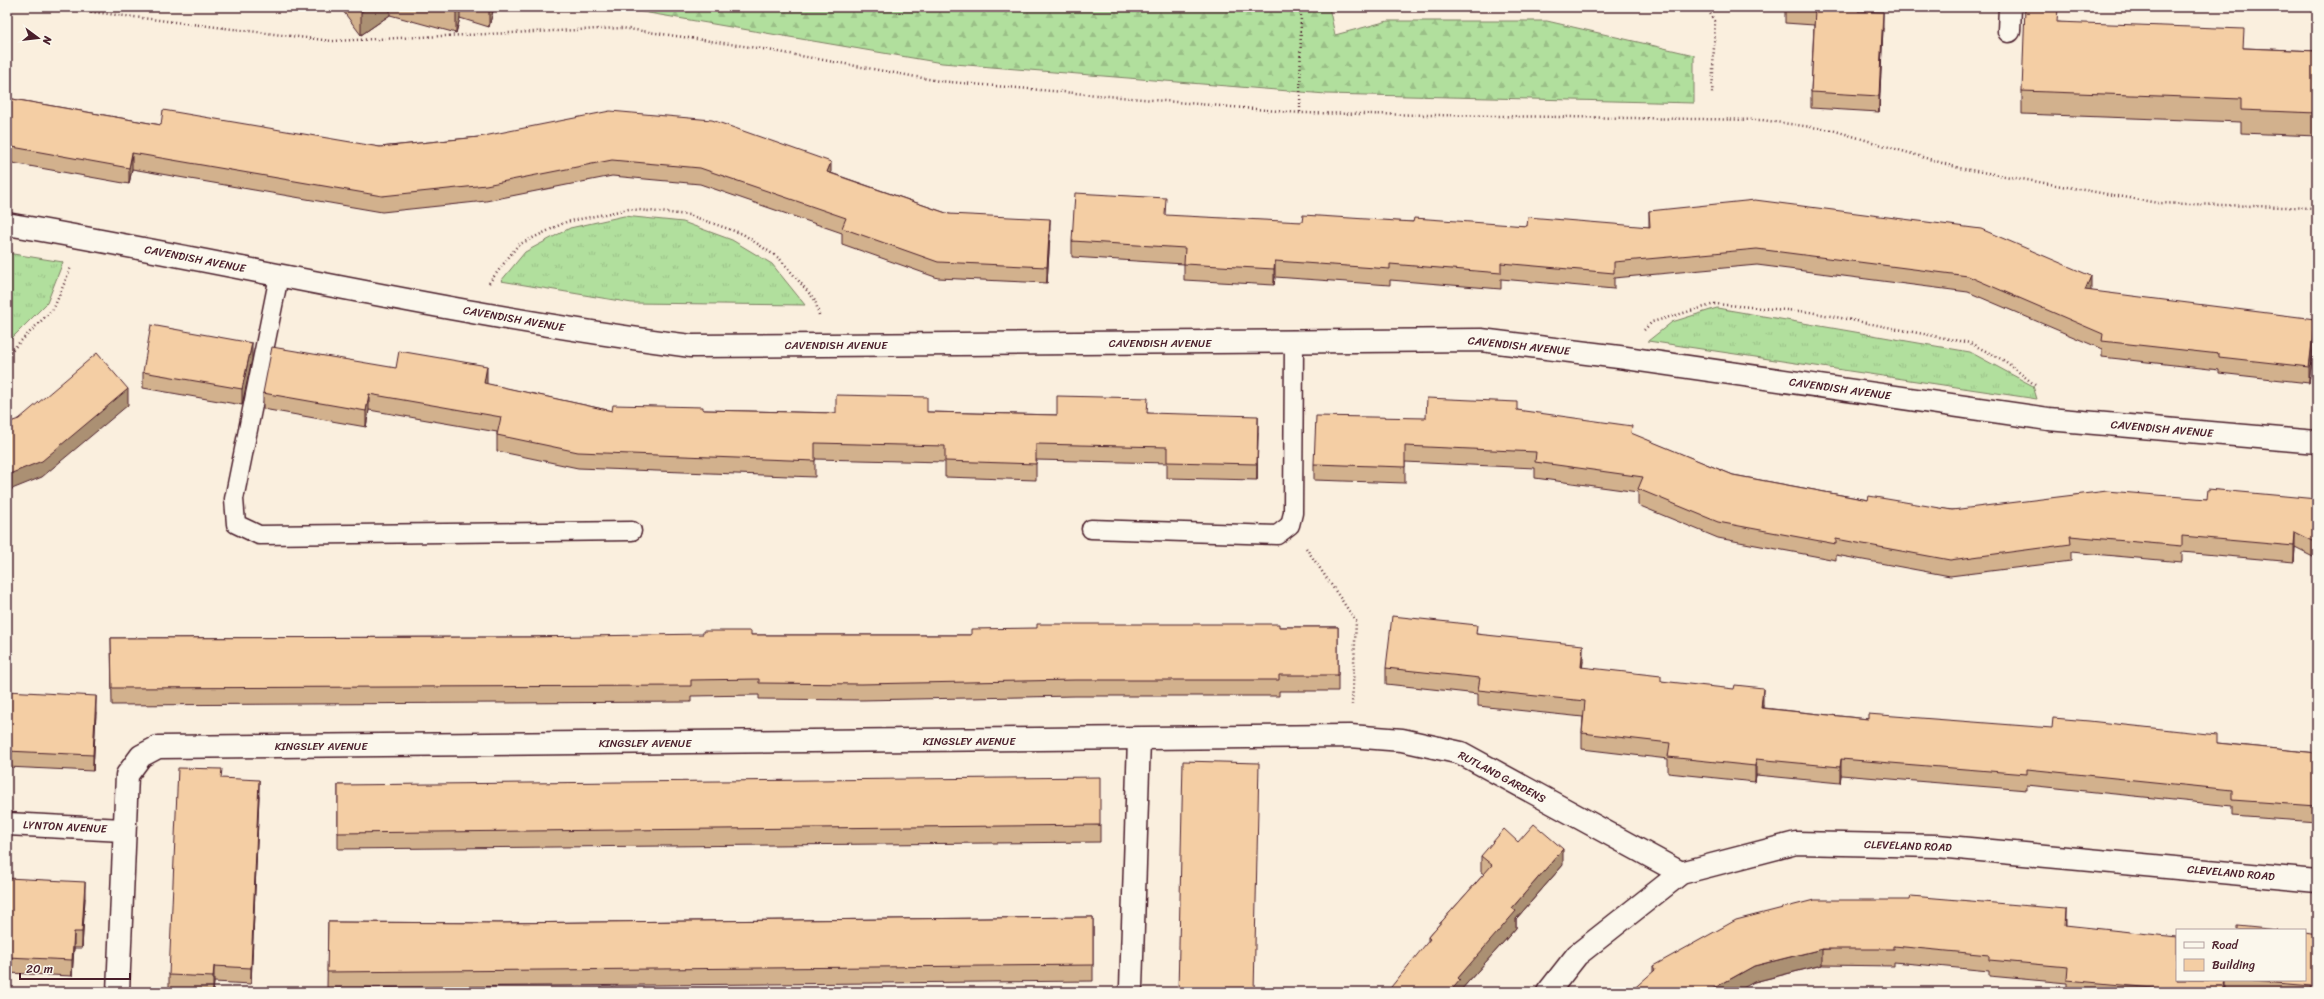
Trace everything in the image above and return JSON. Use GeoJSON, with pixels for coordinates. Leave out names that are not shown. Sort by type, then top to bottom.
{"type":"FeatureCollection","features":[{"type":"Feature","properties":{"kind":"street"},"geometry":{"type":"LineString","coordinates":[[2009,32],[2010,7]]}},
{"type":"Feature","properties":{"kind":"street","name":"CAVENDISH AVENUE"},"geometry":{"type":"LineString","coordinates":[[7,224],[83,237],[468,311],[603,335],[691,346],[1481,340],[1620,357],[2048,419],[2317,442]]}},
{"type":"Feature","properties":{"kind":"street","name":"RUTLAND GARDENS"},"geometry":{"type":"LineString","coordinates":[[1139,739],[1350,736],[1402,740],[1460,753],[1681,873]]}},
{"type":"Feature","properties":{"kind":"street"},"geometry":{"type":"LineString","coordinates":[[1129,992],[1131,988],[1139,739]]}},
{"type":"Feature","properties":{"kind":"street","name":"KINGSLEY AVENUE"},"geometry":{"type":"LineString","coordinates":[[118,992],[127,775],[141,756],[158,747],[1139,739]]}},
{"type":"Feature","properties":{"kind":"street","name":"LYNTON AVENUE"},"geometry":{"type":"LineString","coordinates":[[7,824],[124,830]]}},
{"type":"Feature","properties":{"kind":"street","name":"CLEVELAND ROAD"},"geometry":{"type":"LineString","coordinates":[[1548,992],[1577,955],[1681,873],[1796,843],[1937,846],[2317,881]]}},
{"type":"Feature","properties":{"kind":"lane"},"geometry":{"type":"LineString","coordinates":[[280,276],[234,499],[236,524],[259,535],[632,530]]}},
{"type":"Feature","properties":{"kind":"lane"},"geometry":{"type":"LineString","coordinates":[[1091,529],[1277,535],[1290,525],[1293,513],[1294,342]]}},
{"type":"Feature","properties":{"kind":"path"},"geometry":{"type":"LineString","coordinates":[[52,7],[332,42],[622,28],[756,48],[939,81],[1300,112],[1762,120],[1832,130],[1960,168],[2158,203],[2317,208]]}},
{"type":"Feature","properties":{"kind":"path"},"geometry":{"type":"LineString","coordinates":[[1300,112],[1301,7]]}},
{"type":"Feature","properties":{"kind":"path"},"geometry":{"type":"LineString","coordinates":[[1706,7],[1714,21],[1712,96]]}},
{"type":"Feature","properties":{"kind":"path"},"geometry":{"type":"LineString","coordinates":[[468,311],[518,245],[566,222],[629,209],[689,215],[743,234],[780,259],[815,300],[825,345]]}},
{"type":"Feature","properties":{"kind":"path"},"geometry":{"type":"LineString","coordinates":[[7,355],[54,308],[83,237]]}},
{"type":"Feature","properties":{"kind":"path"},"geometry":{"type":"LineString","coordinates":[[1620,357],[1652,322],[1715,304],[1810,312],[1970,343],[2005,362],[2036,385],[2048,419]]}},
{"type":"Feature","properties":{"kind":"path"},"geometry":{"type":"LineString","coordinates":[[1290,525],[1356,621],[1350,736]]}},
{"type":"Feature","properties":{"kind":"green space"},"geometry":{"type":"Polygon","coordinates":[[[627,7],[1329,7],[1335,35],[1388,21],[1547,21],[1694,55],[1694,103],[1326,94],[942,63],[625,9],[627,7]]]}},
{"type":"Feature","properties":{"kind":"green space"},"geometry":{"type":"Polygon","coordinates":[[[624,216],[683,222],[732,240],[772,264],[805,305],[632,303],[501,281],[525,252],[570,228],[624,216]]]}},
{"type":"Feature","properties":{"kind":"green space"},"geometry":{"type":"Polygon","coordinates":[[[7,253],[63,262],[47,303],[7,343],[7,253]]]}},
{"type":"Feature","properties":{"kind":"green space"},"geometry":{"type":"Polygon","coordinates":[[[1717,308],[1970,352],[2033,386],[2037,399],[1648,341],[1672,322],[1717,308]]]}},
{"type":"Feature","properties":{"kind":"building"},"geometry":{"type":"Polygon","coordinates":[[[357,7],[368,7],[361,12],[357,7]]]}},
{"type":"Feature","properties":{"kind":"building"},"geometry":{"type":"Polygon","coordinates":[[[446,7],[457,7],[456,10],[446,7]]]}},
{"type":"Feature","properties":{"kind":"building"},"geometry":{"type":"Polygon","coordinates":[[[1785,7],[1858,7],[1858,11],[1883,12],[1879,96],[1811,92],[1815,9],[1785,7]]]}},
{"type":"Feature","properties":{"kind":"building"},"geometry":{"type":"Polygon","coordinates":[[[2025,7],[2058,7],[2057,22],[2244,29],[2243,48],[2317,51],[2317,113],[2241,110],[2241,99],[2022,91],[2025,7]]]}},
{"type":"Feature","properties":{"kind":"building"},"geometry":{"type":"Polygon","coordinates":[[[7,98],[161,125],[163,110],[380,147],[479,137],[610,111],[712,120],[831,162],[827,172],[949,214],[1050,219],[1047,267],[938,262],[842,228],[846,218],[700,168],[612,160],[486,185],[382,196],[132,153],[129,168],[7,146],[7,98]]]}},
{"type":"Feature","properties":{"kind":"building"},"geometry":{"type":"Polygon","coordinates":[[[1075,193],[1166,198],[1165,215],[1302,222],[1303,215],[1413,222],[1414,218],[1527,226],[1528,217],[1650,227],[1649,211],[1755,200],[1981,229],[2091,276],[2085,290],[2315,319],[2309,367],[2219,357],[2219,354],[2102,341],[2103,334],[1968,276],[1757,249],[1614,262],[1614,273],[1501,263],[1501,273],[1390,264],[1390,269],[1275,261],[1274,269],[1184,264],[1185,248],[1072,241],[1075,193]]]}},
{"type":"Feature","properties":{"kind":"building"},"geometry":{"type":"Polygon","coordinates":[[[151,325],[252,343],[242,389],[143,372],[151,325]]]}},
{"type":"Feature","properties":{"kind":"building"},"geometry":{"type":"Polygon","coordinates":[[[272,347],[396,368],[399,351],[487,366],[484,383],[612,411],[613,405],[703,407],[703,410],[836,413],[836,395],[927,397],[927,412],[1057,415],[1057,396],[1148,398],[1147,413],[1258,416],[1257,464],[1167,462],[1167,447],[1036,444],[1036,464],[945,461],[945,446],[815,443],[815,461],[578,452],[497,435],[501,417],[369,394],[366,411],[263,393],[272,347]]]}},
{"type":"Feature","properties":{"kind":"building"},"geometry":{"type":"Polygon","coordinates":[[[97,353],[128,389],[42,461],[7,475],[7,423],[19,419],[97,353]]]}},
{"type":"Feature","properties":{"kind":"building"},"geometry":{"type":"Polygon","coordinates":[[[1427,398],[1517,402],[1517,410],[1632,426],[1631,433],[1733,475],[1868,500],[1869,496],[1952,510],[2107,491],[2207,499],[2208,489],[2317,499],[2317,543],[2295,532],[2294,546],[2182,536],[2182,546],[2070,536],[2071,544],[1950,560],[1836,539],[1836,544],[1718,522],[1638,489],[1643,477],[1535,462],[1536,452],[1405,446],[1405,467],[1314,464],[1316,416],[1426,418],[1427,398]]]}},
{"type":"Feature","properties":{"kind":"building"},"geometry":{"type":"Polygon","coordinates":[[[1392,616],[1477,625],[1476,634],[1583,645],[1581,667],[1661,676],[1661,681],[1734,689],[1735,685],[1763,688],[1761,708],[1868,719],[1868,714],[2052,728],[2053,718],[2217,735],[2217,743],[2317,753],[2317,806],[2232,800],[2232,790],[2027,769],[2027,774],[1841,759],[1840,767],[1756,759],[1755,766],[1668,757],[1670,743],[1582,733],[1585,701],[1478,690],[1480,678],[1386,668],[1392,616]]]}},
{"type":"Feature","properties":{"kind":"building"},"geometry":{"type":"Polygon","coordinates":[[[1037,624],[1279,624],[1279,627],[1338,627],[1338,675],[1279,675],[1279,680],[1075,680],[861,684],[759,683],[759,679],[691,680],[691,686],[112,688],[111,638],[529,637],[703,634],[703,631],[751,631],[751,635],[971,635],[971,629],[1037,628],[1037,624]]]}},
{"type":"Feature","properties":{"kind":"building"},"geometry":{"type":"Polygon","coordinates":[[[7,691],[96,696],[93,755],[7,751],[7,691]]]}},
{"type":"Feature","properties":{"kind":"building"},"geometry":{"type":"Polygon","coordinates":[[[1183,761],[1259,763],[1254,992],[1178,992],[1183,761]]]}},
{"type":"Feature","properties":{"kind":"building"},"geometry":{"type":"Polygon","coordinates":[[[178,768],[222,769],[221,778],[259,780],[251,968],[214,966],[213,977],[169,975],[178,768]]]}},
{"type":"Feature","properties":{"kind":"building"},"geometry":{"type":"Polygon","coordinates":[[[1100,777],[1100,825],[338,833],[338,785],[1100,777]]]}},
{"type":"Feature","properties":{"kind":"building"},"geometry":{"type":"Polygon","coordinates":[[[1534,824],[1563,849],[1512,908],[1516,911],[1458,978],[1460,980],[1450,992],[1387,992],[1430,939],[1428,937],[1492,865],[1481,856],[1504,829],[1518,842],[1534,824]]]}},
{"type":"Feature","properties":{"kind":"building"},"geometry":{"type":"Polygon","coordinates":[[[7,878],[85,882],[82,932],[74,932],[72,960],[7,957],[7,878]]]}},
{"type":"Feature","properties":{"kind":"building"},"geometry":{"type":"Polygon","coordinates":[[[1911,896],[2066,909],[2065,925],[2176,937],[2176,981],[2225,981],[2223,992],[2197,992],[2067,980],[2068,967],[1989,960],[1989,955],[1894,946],[1894,949],[1822,949],[1754,966],[1707,992],[1630,992],[1655,970],[1653,966],[1736,920],[1814,900],[1910,900],[1911,896]]]}},
{"type":"Feature","properties":{"kind":"building"},"geometry":{"type":"Polygon","coordinates":[[[1093,917],[1093,965],[327,972],[328,922],[499,923],[1093,917]]]}},
{"type":"Feature","properties":{"kind":"building"},"geometry":{"type":"Polygon","coordinates":[[[2237,926],[2268,929],[2237,929],[2237,926]]]}},
{"type":"Feature","properties":{"kind":"building"},"geometry":{"type":"Polygon","coordinates":[[[2306,932],[2317,934],[2317,992],[2310,992],[2311,986],[2252,981],[2306,981],[2306,932]]]}}]}
